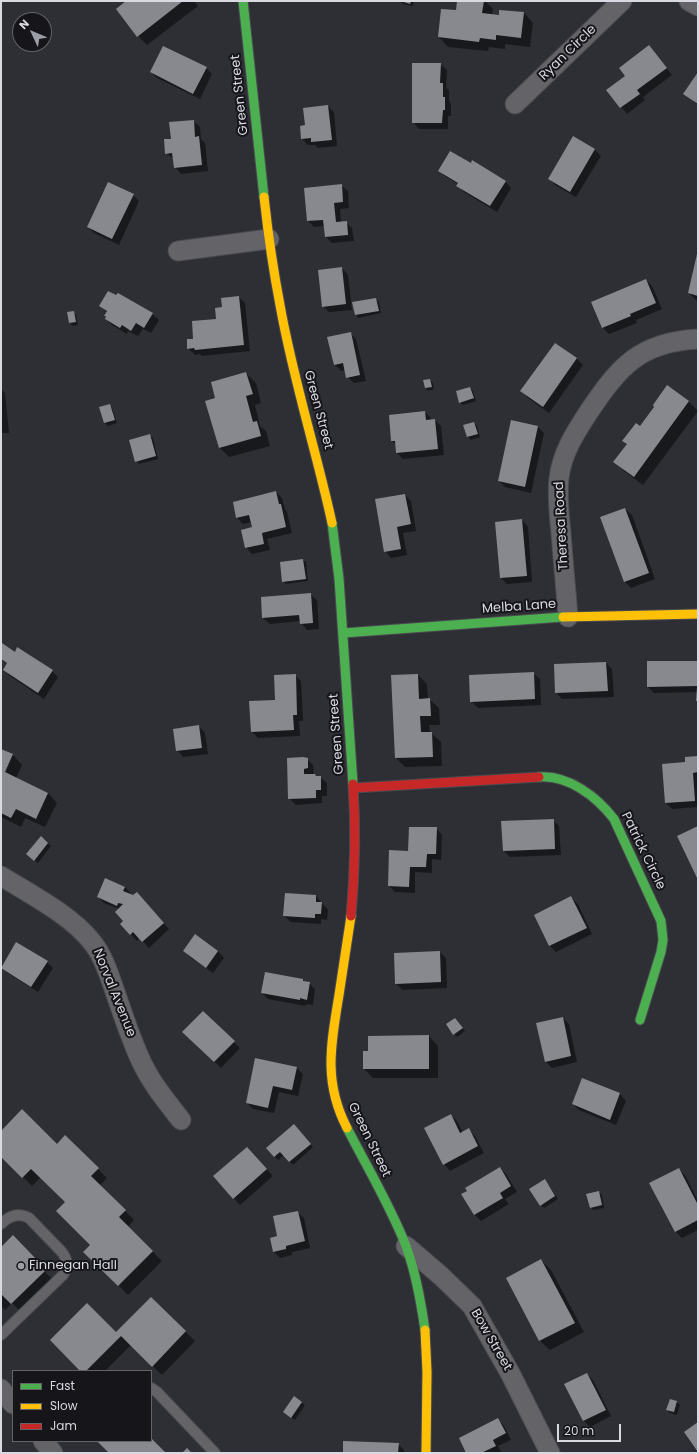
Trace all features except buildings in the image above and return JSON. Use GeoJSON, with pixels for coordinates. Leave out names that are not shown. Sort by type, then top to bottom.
{"type":"FeatureCollection","features":[{"type":"Feature","properties":{"kind":"street","name":"Green Street"},"geometry":{"type":"LineString","coordinates":[[243,1],[269,239],[280,306],[293,365],[321,472],[332,524],[339,579],[355,833],[354,881],[351,916],[331,1045],[331,1077],[335,1098],[342,1118],[406,1246],[417,1280],[424,1324],[427,1372],[426,1453]]}},
{"type":"Feature","properties":{"kind":"street","name":"Ryan Circle"},"geometry":{"type":"LineString","coordinates":[[515,104],[622,1]]}},
{"type":"Feature","properties":{"kind":"street"},"geometry":{"type":"LineString","coordinates":[[689,1],[698,6]]}},
{"type":"Feature","properties":{"kind":"street"},"geometry":{"type":"LineString","coordinates":[[178,251],[269,239]]}},
{"type":"Feature","properties":{"kind":"street","name":"Theresa Road"},"geometry":{"type":"LineString","coordinates":[[568,617],[558,490],[561,464],[571,440],[607,385],[618,372],[632,360],[647,350],[664,344],[681,340],[698,339]]}},
{"type":"Feature","properties":{"kind":"street","name":"Melba Lane"},"geometry":{"type":"LineString","coordinates":[[343,633],[568,617],[698,614]]}},
{"type":"Feature","properties":{"kind":"street","name":"Patrick Circle"},"geometry":{"type":"LineString","coordinates":[[353,788],[543,777],[567,782],[589,793],[608,809],[614,819],[661,921],[663,940],[660,957],[640,1020]]}},
{"type":"Feature","properties":{"kind":"street","name":"Norval Avenue"},"geometry":{"type":"LineString","coordinates":[[1,876],[56,911],[84,933],[94,943],[109,974],[142,1062],[156,1086],[181,1120]]}},
{"type":"Feature","properties":{"kind":"street","name":"Bow Street"},"geometry":{"type":"LineString","coordinates":[[406,1246],[447,1281],[472,1306],[510,1373],[550,1453]]}},
{"type":"Feature","properties":{"kind":"street"},"geometry":{"type":"LineString","coordinates":[[1,1389],[12,1403]]}},
{"type":"Feature","properties":{"kind":"street"},"geometry":{"type":"LineString","coordinates":[[44,1442],[53,1453]]}},
{"type":"Feature","properties":{"kind":"lane"},"geometry":{"type":"LineString","coordinates":[[1,1224],[14,1215],[22,1215],[29,1218],[62,1251],[66,1257],[67,1265],[63,1275],[1,1335]]}},
{"type":"Feature","properties":{"kind":"lane"},"geometry":{"type":"LineString","coordinates":[[152,1389],[157,1392],[215,1453]]}},
{"type":"Feature","properties":{"kind":"traffic: fast"},"geometry":{"type":"LineString","coordinates":[[243,1],[264,197]]}},
{"type":"Feature","properties":{"kind":"traffic: fast"},"geometry":{"type":"LineString","coordinates":[[332,523],[339,579],[353,784]]}},
{"type":"Feature","properties":{"kind":"traffic: fast"},"geometry":{"type":"LineString","coordinates":[[343,633],[563,617]]}},
{"type":"Feature","properties":{"kind":"traffic: fast"},"geometry":{"type":"LineString","coordinates":[[539,777],[550,777],[561,780],[581,789],[599,803],[614,819],[661,921],[663,940],[661,952],[640,1020]]}},
{"type":"Feature","properties":{"kind":"traffic: fast"},"geometry":{"type":"LineString","coordinates":[[347,1128],[386,1201],[406,1246],[418,1288],[425,1330]]}},
{"type":"Feature","properties":{"kind":"traffic: slow"},"geometry":{"type":"LineString","coordinates":[[264,197],[277,292],[285,333],[332,523]]}},
{"type":"Feature","properties":{"kind":"traffic: slow"},"geometry":{"type":"LineString","coordinates":[[563,617],[698,614]]}},
{"type":"Feature","properties":{"kind":"traffic: slow"},"geometry":{"type":"LineString","coordinates":[[347,1128],[339,1111],[334,1095],[331,1063],[334,1030],[351,916]]}},
{"type":"Feature","properties":{"kind":"traffic: slow"},"geometry":{"type":"LineString","coordinates":[[425,1330],[427,1372],[426,1453]]}},
{"type":"Feature","properties":{"kind":"traffic: jam"},"geometry":{"type":"LineString","coordinates":[[353,788],[539,777]]}},
{"type":"Feature","properties":{"kind":"traffic: jam"},"geometry":{"type":"LineString","coordinates":[[351,916],[355,850],[353,784]]}},
{"type":"Feature","properties":{"kind":"place","name":"Finnegan Hall"},"geometry":{"type":"Point","coordinates":[21,1266]}}]}
